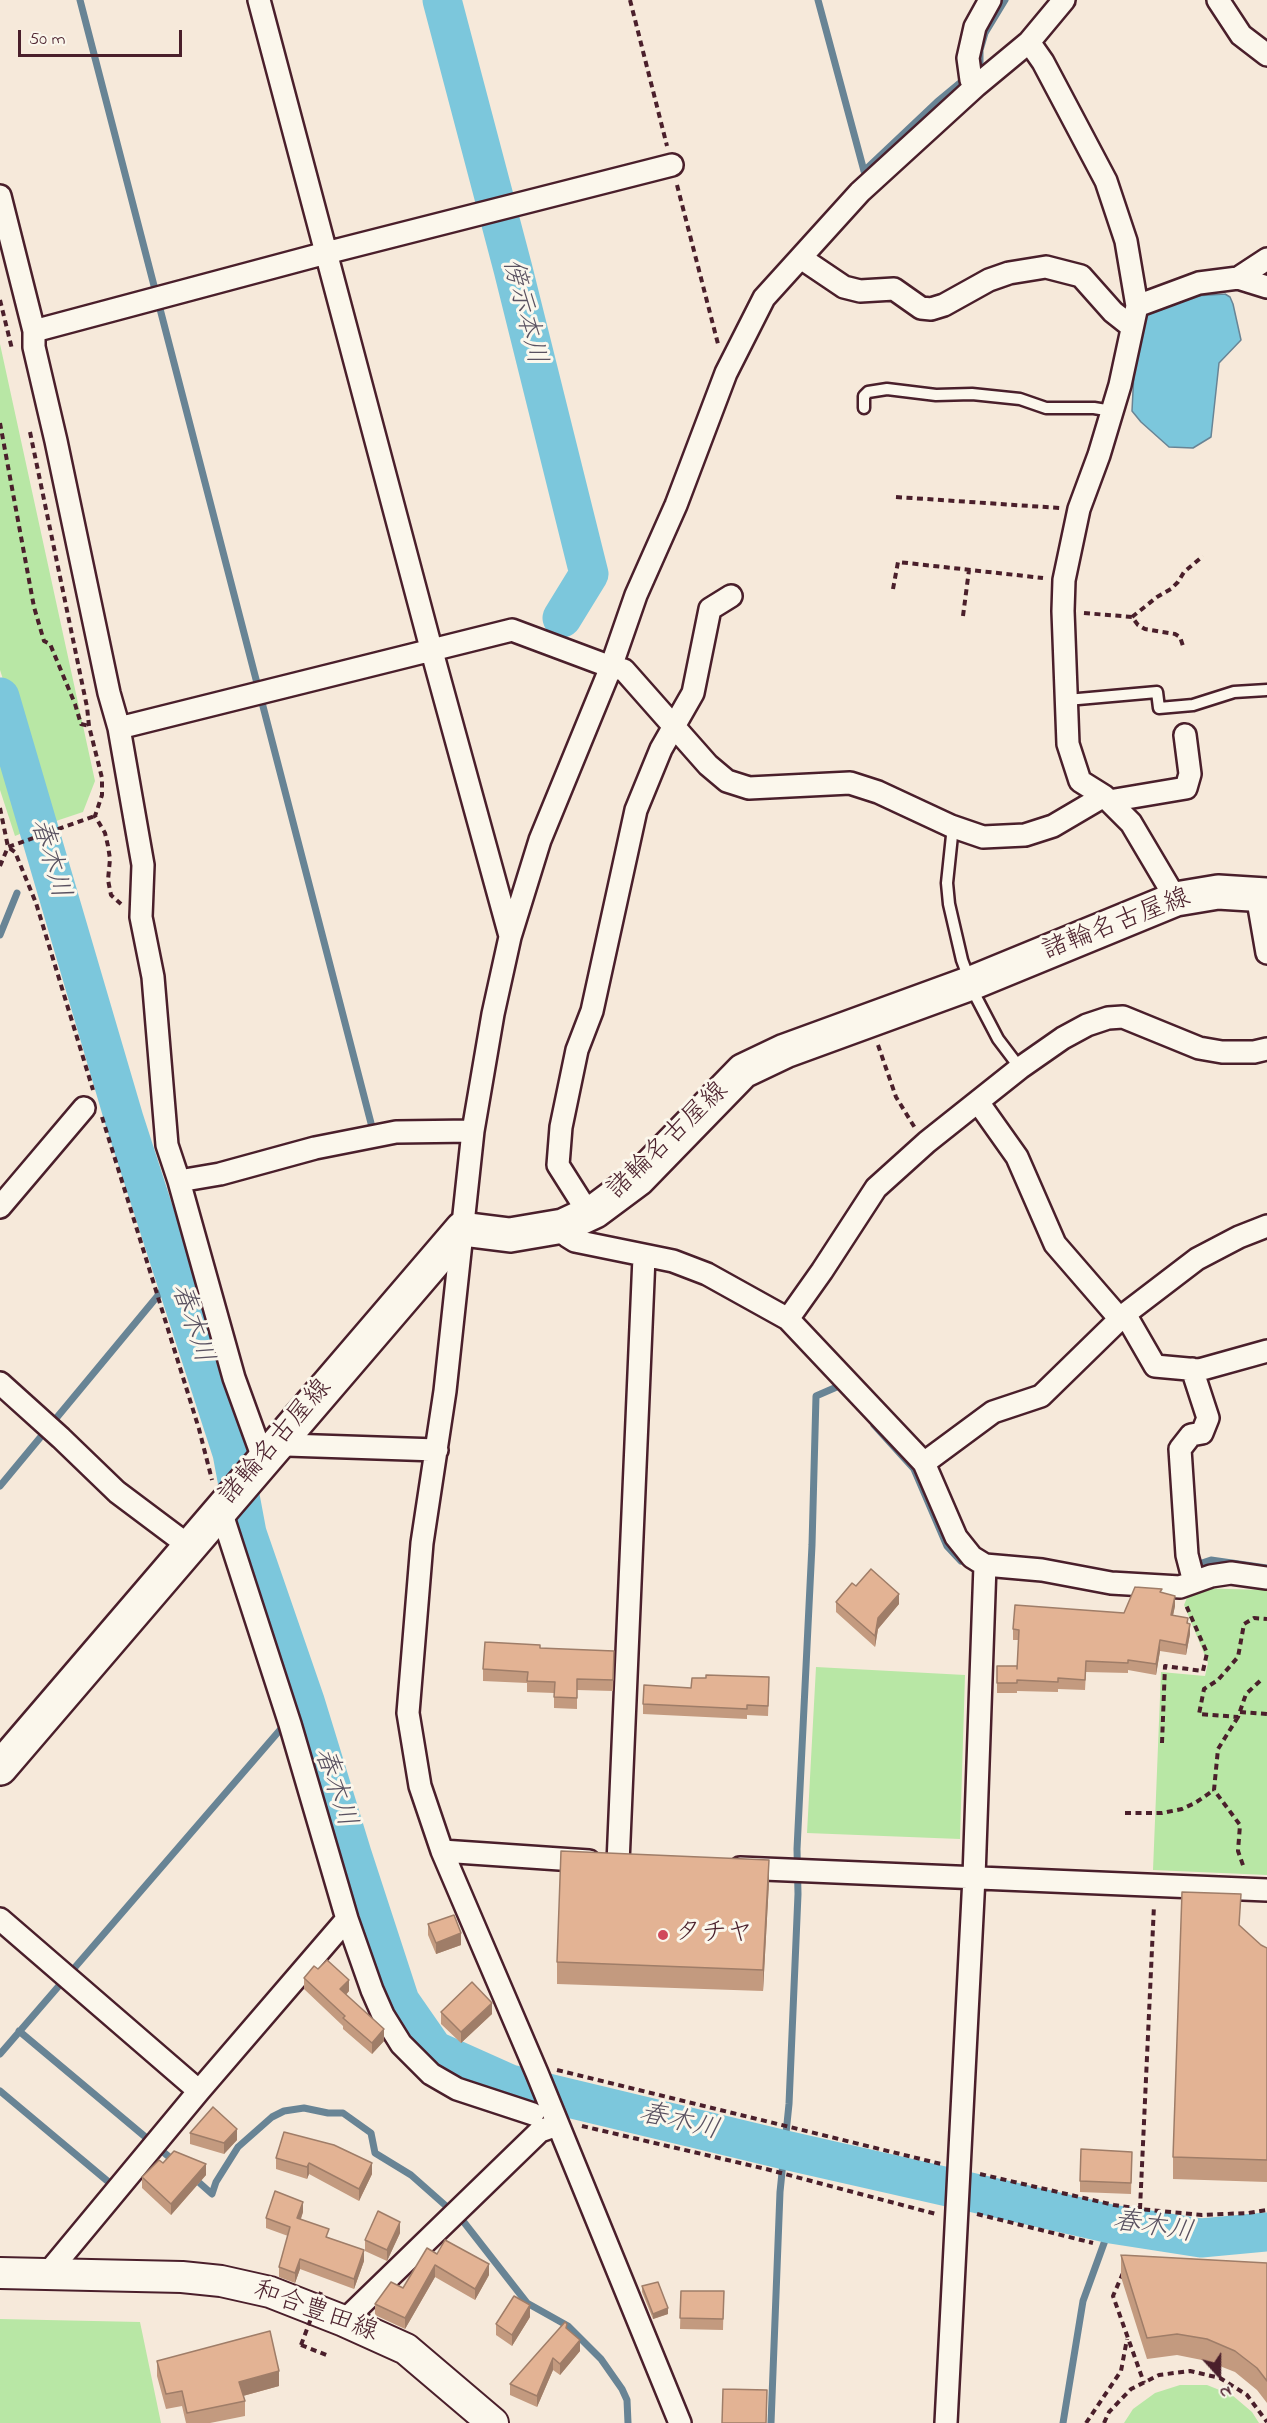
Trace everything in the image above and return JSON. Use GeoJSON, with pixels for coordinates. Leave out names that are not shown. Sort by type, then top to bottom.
{"type":"FeatureCollection","features":[{"type":"Feature","properties":{"kind":"main road","name":"諸輪名古屋線"},"geometry":{"type":"LineString","coordinates":[[0,1767],[462,1229],[510,1235],[576,1220],[638,1179],[743,1071],[785,1052],[970,984],[1176,899],[1218,892],[1262,895]]}},
{"type":"Feature","properties":{"kind":"main road","name":"和合豊田線"},"geometry":{"type":"LineString","coordinates":[[0,2273],[182,2277],[270,2292],[344,2321],[406,2349],[493,2423]]}},
{"type":"Feature","properties":{"kind":"street"},"geometry":{"type":"LineString","coordinates":[[259,0],[510,937]]}},
{"type":"Feature","properties":{"kind":"street"},"geometry":{"type":"LineString","coordinates":[[976,86],[971,80],[968,58],[975,27],[990,0]]}},
{"type":"Feature","properties":{"kind":"street"},"geometry":{"type":"LineString","coordinates":[[680,2423],[535,2069],[442,1851],[420,1786],[408,1713],[423,1543],[446,1391],[473,1131],[493,1014],[510,937],[540,840],[611,667],[636,595],[676,505],[726,373],[764,298],[860,192],[976,86],[1029,42],[1064,0]]}},
{"type":"Feature","properties":{"kind":"street"},"geometry":{"type":"LineString","coordinates":[[1218,0],[1241,35],[1267,55]]}},
{"type":"Feature","properties":{"kind":"street"},"geometry":{"type":"LineString","coordinates":[[1029,42],[1106,181],[1126,241],[1137,306],[1100,455],[1079,509],[1064,580],[1068,744],[1080,781],[1107,799],[1131,823],[1176,899]]}},
{"type":"Feature","properties":{"kind":"street"},"geometry":{"type":"LineString","coordinates":[[34,331],[326,253],[672,165]]}},
{"type":"Feature","properties":{"kind":"street"},"geometry":{"type":"LineString","coordinates":[[0,196],[34,331],[34,347],[109,693],[119,728],[142,865],[141,917],[153,977],[167,1145],[228,1357],[267,1455],[287,1445],[436,1450]]}},
{"type":"Feature","properties":{"kind":"street"},"geometry":{"type":"LineString","coordinates":[[801,258],[844,287],[860,291],[894,288],[921,308],[931,309],[944,305],[999,277],[1046,267],[1081,276],[1113,312],[1132,327]]}},
{"type":"Feature","properties":{"kind":"street"},"geometry":{"type":"LineString","coordinates":[[1137,306],[1199,284],[1238,278],[1267,259]]}},
{"type":"Feature","properties":{"kind":"street"},"geometry":{"type":"LineString","coordinates":[[1238,278],[1267,287]]}},
{"type":"Feature","properties":{"kind":"street"},"geometry":{"type":"LineString","coordinates":[[731,596],[710,609],[693,693],[662,749],[636,810],[592,1011],[577,1050],[561,1127],[558,1166],[576,1220],[567,1236],[575,1241],[644,1257],[673,1261],[707,1274],[788,1319],[924,1463],[956,1537],[972,1557],[985,1565],[1042,1570],[1112,1583],[1187,1585],[1231,1573],[1267,1578]]}},
{"type":"Feature","properties":{"kind":"street"},"geometry":{"type":"LineString","coordinates":[[119,728],[431,648],[512,630],[624,670],[676,726],[708,765],[727,781],[749,788],[775,788],[810,783],[850,783],[879,792],[953,826],[984,837],[1025,835],[1053,826],[1107,799],[1186,788],[1190,774],[1185,735]]}},
{"type":"Feature","properties":{"kind":"street"},"geometry":{"type":"LineString","coordinates":[[1262,895],[1267,954]]}},
{"type":"Feature","properties":{"kind":"street"},"geometry":{"type":"LineString","coordinates":[[788,1319],[876,1188],[927,1142],[1020,1068],[1063,1038],[1087,1025],[1108,1018],[1131,1019],[1170,1038],[1210,1050],[1254,1052],[1267,1049]]}},
{"type":"Feature","properties":{"kind":"street"},"geometry":{"type":"LineString","coordinates":[[978,1102],[1017,1157],[1055,1244],[1123,1317],[1155,1366],[1199,1370],[1267,1351]]}},
{"type":"Feature","properties":{"kind":"street"},"geometry":{"type":"LineString","coordinates":[[0,1208],[93,1105]]}},
{"type":"Feature","properties":{"kind":"street"},"geometry":{"type":"LineString","coordinates":[[179,1181],[220,1174],[315,1149],[396,1132],[473,1131]]}},
{"type":"Feature","properties":{"kind":"street"},"geometry":{"type":"LineString","coordinates":[[924,1463],[993,1412],[1041,1396],[1123,1317],[1197,1259],[1239,1237],[1267,1226]]}},
{"type":"Feature","properties":{"kind":"street"},"geometry":{"type":"LineString","coordinates":[[618,1863],[644,1257]]}},
{"type":"Feature","properties":{"kind":"street"},"geometry":{"type":"LineString","coordinates":[[1187,1585],[1180,1449],[1191,1436],[1202,1433],[1208,1418],[1192,1369]]}},
{"type":"Feature","properties":{"kind":"street"},"geometry":{"type":"LineString","coordinates":[[0,1383],[61,1437],[117,1492],[189,1546]]}},
{"type":"Feature","properties":{"kind":"street"},"geometry":{"type":"LineString","coordinates":[[224,1504],[347,1918],[383,2015],[413,2059],[431,2074],[457,2089],[533,2114]]}},
{"type":"Feature","properties":{"kind":"street"},"geometry":{"type":"LineString","coordinates":[[946,2423],[974,1877],[985,1565]]}},
{"type":"Feature","properties":{"kind":"street"},"geometry":{"type":"LineString","coordinates":[[442,1851],[642,1864]]}},
{"type":"Feature","properties":{"kind":"street"},"geometry":{"type":"LineString","coordinates":[[726,1867],[1155,1883],[1267,1890]]}},
{"type":"Feature","properties":{"kind":"street"},"geometry":{"type":"LineString","coordinates":[[47,2274],[347,1918]]}},
{"type":"Feature","properties":{"kind":"street"},"geometry":{"type":"LineString","coordinates":[[0,1919],[199,2091]]}},
{"type":"Feature","properties":{"kind":"street"},"geometry":{"type":"LineString","coordinates":[[344,2321],[540,2132],[556,2122]]}},
{"type":"Feature","properties":{"kind":"lane"},"geometry":{"type":"LineString","coordinates":[[864,408],[864,396],[868,392],[887,389],[936,395],[972,394],[1020,399],[1046,408],[1094,408],[1112,411]]}},
{"type":"Feature","properties":{"kind":"lane"},"geometry":{"type":"LineString","coordinates":[[1067,700],[1157,692],[1159,708],[1193,705],[1234,692],[1267,690]]}},
{"type":"Feature","properties":{"kind":"lane"},"geometry":{"type":"LineString","coordinates":[[953,826],[947,883],[949,904],[970,984],[998,1039],[1020,1068]]}},
{"type":"Feature","properties":{"kind":"path"},"geometry":{"type":"LineString","coordinates":[[0,300],[14,357]]}},
{"type":"Feature","properties":{"kind":"path"},"geometry":{"type":"LineString","coordinates":[[0,423],[34,607],[44,641],[50,644],[81,724],[89,726]]}},
{"type":"Feature","properties":{"kind":"path"},"geometry":{"type":"LineString","coordinates":[[8,847],[95,816],[102,795],[102,778],[89,726],[29,426]]}},
{"type":"Feature","properties":{"kind":"path"},"geometry":{"type":"LineString","coordinates":[[896,497],[1079,509]]}},
{"type":"Feature","properties":{"kind":"path"},"geometry":{"type":"LineString","coordinates":[[1132,617],[1171,589],[1184,572],[1203,555]]}},
{"type":"Feature","properties":{"kind":"path"},"geometry":{"type":"LineString","coordinates":[[893,589],[898,562],[1064,580]]}},
{"type":"Feature","properties":{"kind":"path"},"geometry":{"type":"LineString","coordinates":[[963,616],[969,570]]}},
{"type":"Feature","properties":{"kind":"path"},"geometry":{"type":"LineString","coordinates":[[1063,611],[1132,617],[1145,629],[1175,634],[1180,637],[1183,646]]}},
{"type":"Feature","properties":{"kind":"path"},"geometry":{"type":"LineString","coordinates":[[0,808],[8,847],[0,866]]}},
{"type":"Feature","properties":{"kind":"path"},"geometry":{"type":"LineString","coordinates":[[95,816],[105,833],[108,846],[110,859],[108,880],[111,895],[127,909],[141,917]]}},
{"type":"Feature","properties":{"kind":"path"},"geometry":{"type":"LineString","coordinates":[[8,847],[15,852],[36,903],[93,1105],[199,1429],[216,1494],[224,1504]]}},
{"type":"Feature","properties":{"kind":"path"},"geometry":{"type":"LineString","coordinates":[[870,1020],[896,1097],[920,1137],[927,1142]]}},
{"type":"Feature","properties":{"kind":"path"},"geometry":{"type":"LineString","coordinates":[[1162,1743],[1165,1666],[1203,1671],[1207,1653],[1187,1585]]}},
{"type":"Feature","properties":{"kind":"path"},"geometry":{"type":"LineString","coordinates":[[1267,1619],[1254,1618],[1244,1624],[1238,1657],[1218,1680],[1204,1689],[1199,1714],[1267,1714]]}},
{"type":"Feature","properties":{"kind":"path"},"geometry":{"type":"LineString","coordinates":[[1245,1870],[1238,1851],[1240,1825],[1214,1790],[1218,1749],[1239,1714],[1246,1694],[1260,1681]]}},
{"type":"Feature","properties":{"kind":"path"},"geometry":{"type":"LineString","coordinates":[[1125,1814],[1162,1813],[1182,1809],[1214,1790]]}},
{"type":"Feature","properties":{"kind":"path"},"geometry":{"type":"LineString","coordinates":[[1140,2209],[1155,1883]]}},
{"type":"Feature","properties":{"kind":"path"},"geometry":{"type":"LineString","coordinates":[[535,2069],[960,2172],[1066,2195],[1140,2209],[1202,2215],[1267,2210]]}},
{"type":"Feature","properties":{"kind":"path"},"geometry":{"type":"LineString","coordinates":[[556,2122],[1093,2243]]}},
{"type":"Feature","properties":{"kind":"path"},"geometry":{"type":"LineString","coordinates":[[1126,2264],[1113,2296],[1144,2383]]}},
{"type":"Feature","properties":{"kind":"path"},"geometry":{"type":"LineString","coordinates":[[321,2292],[301,2345],[329,2356]]}},
{"type":"Feature","properties":{"kind":"path"},"geometry":{"type":"LineString","coordinates":[[1086,2423],[1121,2371],[1127,2336]]}},
{"type":"Feature","properties":{"kind":"path"},"geometry":{"type":"LineString","coordinates":[[1104,2423],[1109,2412],[1131,2390],[1159,2375],[1190,2371],[1220,2378],[1247,2395],[1267,2422]]}},
{"type":"Feature","properties":{"kind":"green space"},"geometry":{"type":"Polygon","coordinates":[[[0,344],[95,781],[83,812],[50,823],[0,670],[0,344]]]}},
{"type":"Feature","properties":{"kind":"green space"},"geometry":{"type":"Polygon","coordinates":[[[0,727],[32,829],[15,836],[0,790],[0,727]]]}},
{"type":"Feature","properties":{"kind":"green space"},"geometry":{"type":"Polygon","coordinates":[[[1191,1588],[1267,1590],[1267,1875],[1153,1870],[1161,1672],[1205,1676],[1208,1663],[1184,1605],[1191,1588]]]}},
{"type":"Feature","properties":{"kind":"green space"},"geometry":{"type":"Polygon","coordinates":[[[816,1667],[965,1675],[960,1839],[807,1833],[816,1667]]]}},
{"type":"Feature","properties":{"kind":"green space"},"geometry":{"type":"Polygon","coordinates":[[[0,2319],[140,2322],[161,2423],[0,2423],[0,2319]]]}},
{"type":"Feature","properties":{"kind":"green space"},"geometry":{"type":"Polygon","coordinates":[[[1180,2385],[1207,2385],[1232,2395],[1252,2412],[1259,2423],[1124,2423],[1133,2409],[1155,2393],[1180,2385]]]}},
{"type":"Feature","properties":{"kind":"water"},"geometry":{"type":"Polygon","coordinates":[[[1225,294],[1230,297],[1233,304],[1241,340],[1219,363],[1211,437],[1193,448],[1169,447],[1132,411],[1134,371],[1142,324],[1148,311],[1179,297],[1225,294]]]}},
{"type":"Feature","properties":{"kind":"building"},"geometry":{"type":"Polygon","coordinates":[[[871,1569],[899,1594],[878,1618],[875,1636],[836,1602],[852,1583],[856,1586],[871,1569]]]}},
{"type":"Feature","properties":{"kind":"building"},"geometry":{"type":"Polygon","coordinates":[[[1135,1587],[1162,1589],[1160,1592],[1175,1596],[1171,1615],[1188,1618],[1187,1623],[1190,1624],[1186,1645],[1160,1640],[1156,1664],[1128,1660],[1128,1663],[1086,1661],[1085,1680],[1058,1678],[1058,1682],[1017,1680],[1017,1683],[997,1683],[997,1666],[1017,1666],[1017,1669],[1019,1630],[1013,1629],[1015,1605],[1124,1613],[1135,1587]]]}},
{"type":"Feature","properties":{"kind":"building"},"geometry":{"type":"Polygon","coordinates":[[[485,1642],[540,1645],[540,1648],[614,1651],[613,1680],[577,1679],[577,1698],[554,1697],[555,1682],[527,1681],[528,1672],[483,1669],[485,1642]]]}},
{"type":"Feature","properties":{"kind":"building"},"geometry":{"type":"Polygon","coordinates":[[[706,1675],[769,1677],[768,1706],[747,1705],[747,1709],[643,1704],[644,1685],[691,1688],[692,1678],[706,1678],[706,1675]]]}},
{"type":"Feature","properties":{"kind":"building"},"geometry":{"type":"Polygon","coordinates":[[[561,1851],[769,1860],[763,1970],[557,1962],[561,1851]]]}},
{"type":"Feature","properties":{"kind":"building"},"geometry":{"type":"Polygon","coordinates":[[[1182,1892],[1241,1894],[1239,1925],[1267,1948],[1267,2160],[1173,2157],[1182,1892]]]}},
{"type":"Feature","properties":{"kind":"building"},"geometry":{"type":"Polygon","coordinates":[[[454,1915],[461,1933],[436,1943],[428,1924],[454,1915]]]}},
{"type":"Feature","properties":{"kind":"building"},"geometry":{"type":"Polygon","coordinates":[[[327,1960],[349,1980],[340,1989],[384,2029],[372,2043],[343,2018],[345,2016],[304,1978],[314,1966],[318,1969],[327,1960]]]}},
{"type":"Feature","properties":{"kind":"building"},"geometry":{"type":"Polygon","coordinates":[[[472,1982],[492,2003],[461,2032],[441,2012],[472,1982]]]}},
{"type":"Feature","properties":{"kind":"building"},"geometry":{"type":"Polygon","coordinates":[[[213,2107],[237,2129],[224,2143],[190,2133],[213,2107]]]}},
{"type":"Feature","properties":{"kind":"building"},"geometry":{"type":"Polygon","coordinates":[[[284,2132],[334,2145],[372,2163],[359,2189],[309,2163],[307,2167],[276,2158],[284,2132]]]}},
{"type":"Feature","properties":{"kind":"building"},"geometry":{"type":"Polygon","coordinates":[[[1081,2149],[1132,2152],[1131,2183],[1080,2181],[1081,2149]]]}},
{"type":"Feature","properties":{"kind":"building"},"geometry":{"type":"Polygon","coordinates":[[[174,2151],[206,2164],[171,2204],[142,2177],[159,2160],[163,2163],[174,2151]]]}},
{"type":"Feature","properties":{"kind":"building"},"geometry":{"type":"Polygon","coordinates":[[[275,2191],[303,2202],[297,2218],[329,2229],[326,2237],[364,2250],[354,2279],[300,2259],[295,2273],[279,2267],[290,2227],[266,2218],[275,2191]]]}},
{"type":"Feature","properties":{"kind":"building"},"geometry":{"type":"Polygon","coordinates":[[[378,2211],[400,2222],[387,2250],[365,2240],[378,2211]]]}},
{"type":"Feature","properties":{"kind":"building"},"geometry":{"type":"Polygon","coordinates":[[[445,2240],[489,2264],[475,2289],[435,2265],[405,2318],[375,2304],[391,2282],[403,2288],[427,2248],[437,2254],[445,2240]]]}},
{"type":"Feature","properties":{"kind":"building"},"geometry":{"type":"Polygon","coordinates":[[[1121,2255],[1267,2263],[1267,2381],[1257,2368],[1235,2351],[1207,2339],[1177,2334],[1147,2338],[1121,2255]]]}},
{"type":"Feature","properties":{"kind":"building"},"geometry":{"type":"Polygon","coordinates":[[[658,2282],[668,2308],[653,2314],[642,2286],[658,2282]]]}},
{"type":"Feature","properties":{"kind":"building"},"geometry":{"type":"Polygon","coordinates":[[[681,2291],[724,2291],[723,2319],[680,2318],[681,2291]]]}},
{"type":"Feature","properties":{"kind":"building"},"geometry":{"type":"Polygon","coordinates":[[[514,2296],[530,2305],[512,2335],[496,2324],[514,2296]]]}},
{"type":"Feature","properties":{"kind":"building"},"geometry":{"type":"Polygon","coordinates":[[[565,2322],[566,2328],[580,2340],[560,2364],[553,2358],[537,2396],[510,2384],[565,2322]]]}},
{"type":"Feature","properties":{"kind":"building"},"geometry":{"type":"Polygon","coordinates":[[[270,2331],[279,2371],[239,2382],[245,2401],[187,2413],[182,2391],[166,2394],[157,2361],[270,2331]]]}},
{"type":"Feature","properties":{"kind":"building"},"geometry":{"type":"Polygon","coordinates":[[[723,2389],[767,2390],[766,2423],[722,2423],[723,2389]]]}},
{"type":"Feature","properties":{"kind":"waterway"},"geometry":{"type":"LineString","coordinates":[[80,0],[372,1127]]}},
{"type":"Feature","properties":{"kind":"waterway","name":"傍示本川"},"geometry":{"type":"LineString","coordinates":[[442,0],[513,269],[589,574],[562,618]]}},
{"type":"Feature","properties":{"kind":"waterway"},"geometry":{"type":"LineString","coordinates":[[818,0],[864,171],[937,102],[966,78]]}},
{"type":"Feature","properties":{"kind":"waterway"},"geometry":{"type":"LineString","coordinates":[[975,71],[980,67],[980,50],[985,33],[1005,0]]}},
{"type":"Feature","properties":{"kind":"waterway","name":"春木川"},"geometry":{"type":"LineString","coordinates":[[0,697],[124,1119],[232,1453],[247,1533],[305,1701],[400,2001],[434,2050],[510,2084],[785,2150],[1111,2224],[1201,2238],[1267,2232]]}},
{"type":"Feature","properties":{"kind":"waterway"},"geometry":{"type":"LineString","coordinates":[[0,935],[17,893]]}},
{"type":"Feature","properties":{"kind":"waterway"},"geometry":{"type":"LineString","coordinates":[[0,1486],[175,1275]]}},
{"type":"Feature","properties":{"kind":"waterway"},"geometry":{"type":"LineString","coordinates":[[771,2423],[780,2192],[789,2104],[816,1396],[839,1386],[843,1390]]}},
{"type":"Feature","properties":{"kind":"waterway"},"geometry":{"type":"LineString","coordinates":[[874,1425],[914,1469],[947,1546],[961,1561]]}},
{"type":"Feature","properties":{"kind":"waterway"},"geometry":{"type":"LineString","coordinates":[[1196,1565],[1211,1560],[1267,1568]]}},
{"type":"Feature","properties":{"kind":"waterway"},"geometry":{"type":"LineString","coordinates":[[0,2054],[305,1701]]}},
{"type":"Feature","properties":{"kind":"waterway"},"geometry":{"type":"LineString","coordinates":[[19,2031],[174,2161]]}},
{"type":"Feature","properties":{"kind":"waterway"},"geometry":{"type":"LineString","coordinates":[[0,2091],[111,2184]]}},
{"type":"Feature","properties":{"kind":"waterway"},"geometry":{"type":"LineString","coordinates":[[194,2178],[212,2194],[216,2182],[238,2147],[272,2117],[284,2111],[304,2108],[328,2113],[343,2113],[371,2133],[375,2153],[411,2175],[463,2221],[527,2303],[568,2326],[601,2359],[627,2400],[628,2423]]}},
{"type":"Feature","properties":{"kind":"waterway"},"geometry":{"type":"LineString","coordinates":[[1063,2423],[1083,2301],[1111,2224]]}},
{"type":"Feature","properties":{"kind":"place","name":"タチヤ"},"geometry":{"type":"Point","coordinates":[663,1935]}}]}
